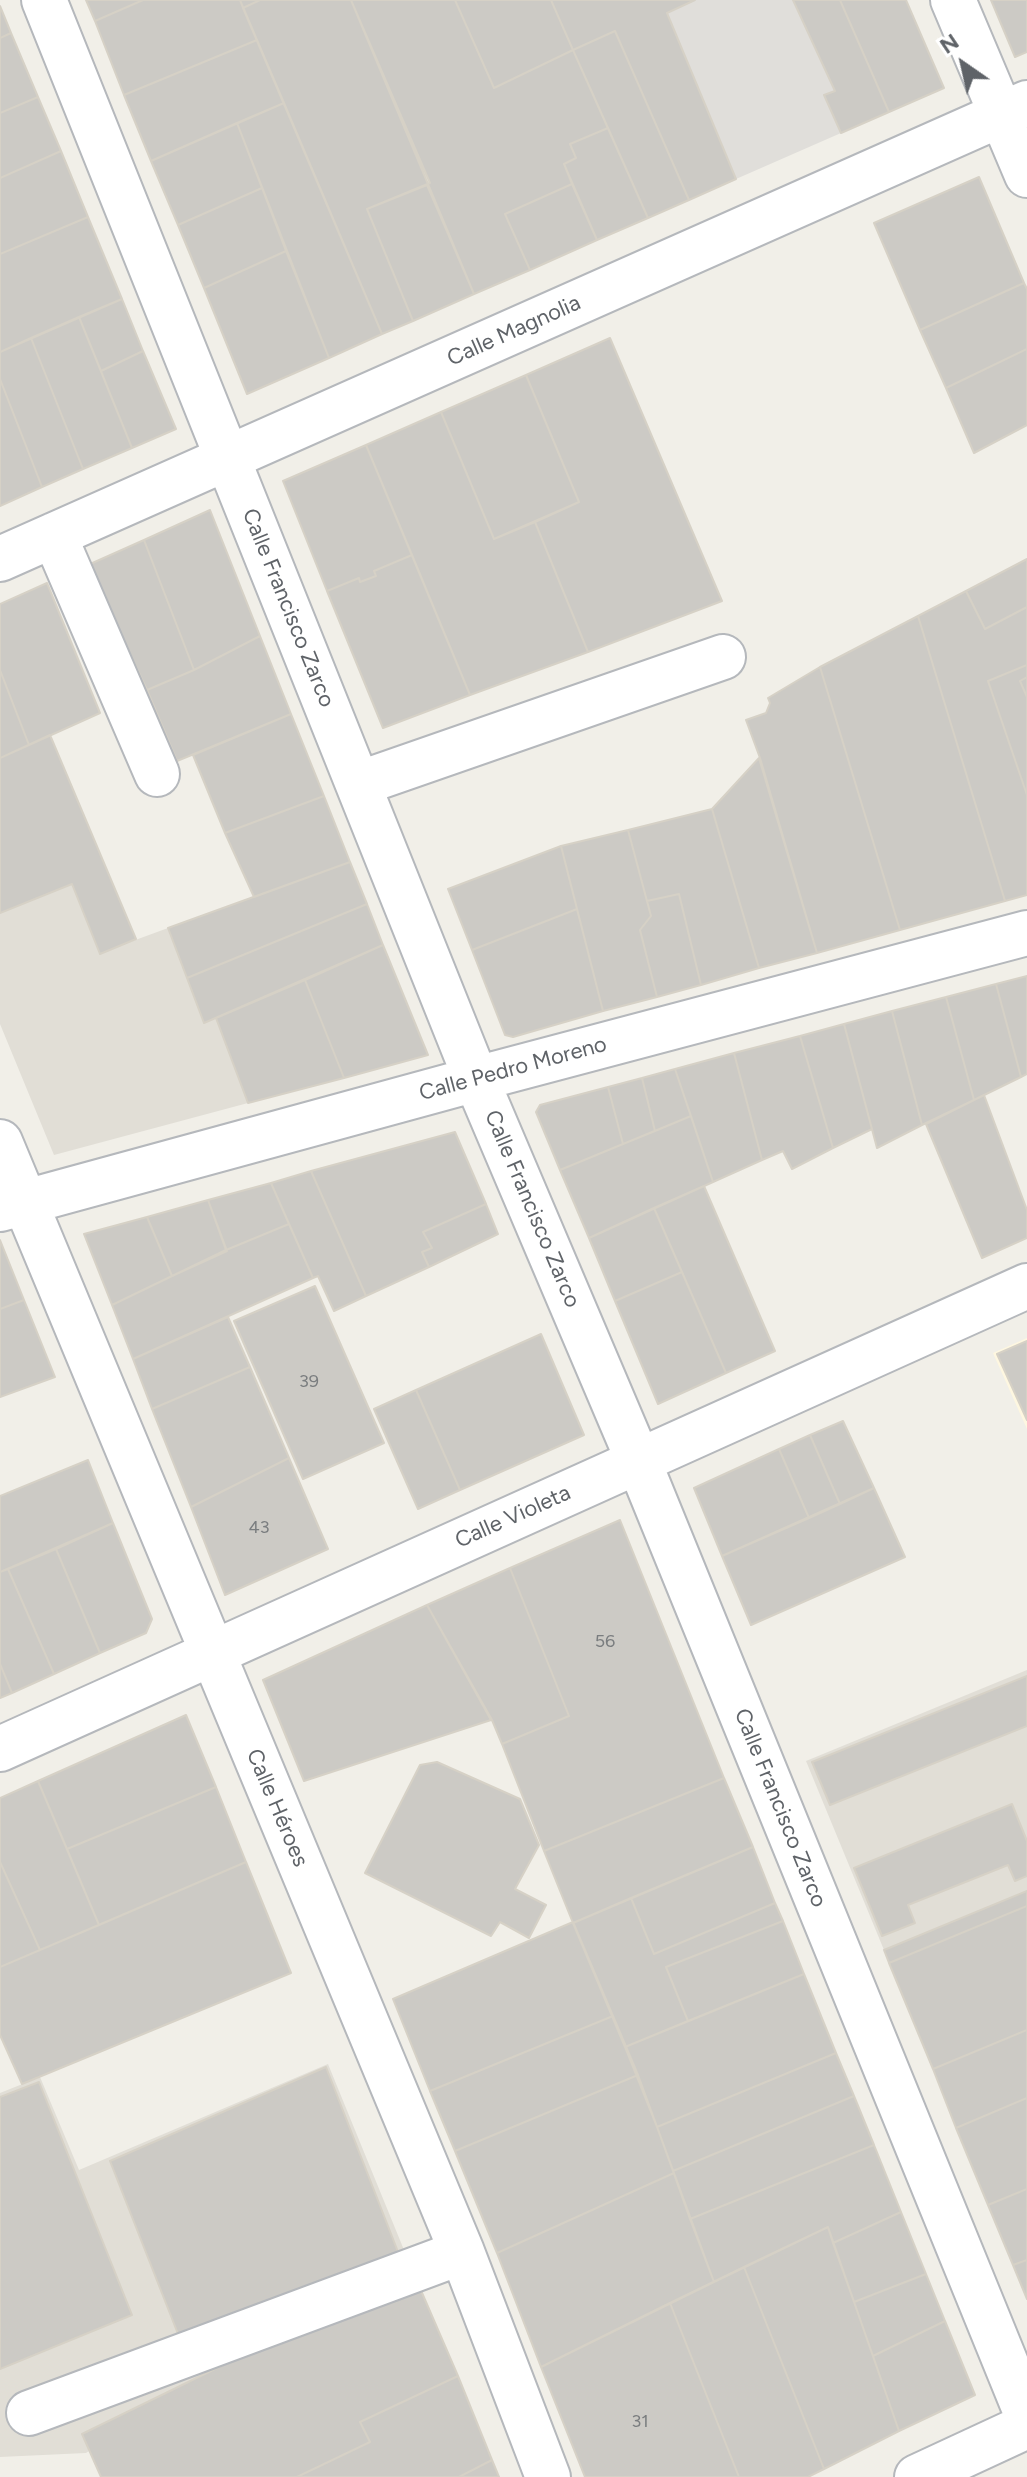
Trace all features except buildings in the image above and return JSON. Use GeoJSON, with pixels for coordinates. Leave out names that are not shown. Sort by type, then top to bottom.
{"type":"FeatureCollection","features":[{"type":"Feature","properties":{"kind":"street","name":"Calle Francisco Zarco"},"geometry":{"type":"LineString","coordinates":[[44,0],[476,1079],[638,1460],[1027,2415]]}},
{"type":"Feature","properties":{"kind":"street"},"geometry":{"type":"LineString","coordinates":[[953,0],[1014,109],[1027,175]]}},
{"type":"Feature","properties":{"kind":"street","name":"Calle Magnolia"},"geometry":{"type":"LineString","coordinates":[[0,559],[1014,109]]}},
{"type":"Feature","properties":{"kind":"street"},"geometry":{"type":"LineString","coordinates":[[54,535],[157,774]]}},
{"type":"Feature","properties":{"kind":"street"},"geometry":{"type":"LineString","coordinates":[[358,784],[723,657]]}},
{"type":"Feature","properties":{"kind":"street","name":"Calle Pedro Moreno"},"geometry":{"type":"LineString","coordinates":[[12,1205],[1027,933]]}},
{"type":"Feature","properties":{"kind":"street","name":"Calle Héroes"},"geometry":{"type":"LineString","coordinates":[[0,1142],[12,1205],[212,1654],[462,2252],[548,2477]]}},
{"type":"Feature","properties":{"kind":"street","name":"Calle Violeta"},"geometry":{"type":"LineString","coordinates":[[0,1749],[1026,1288]]}},
{"type":"Feature","properties":{"kind":"street"},"geometry":{"type":"LineString","coordinates":[[29,2413],[462,2252]]}},
{"type":"Feature","properties":{"kind":"street"},"geometry":{"type":"LineString","coordinates":[[917,2477],[1027,2426]]}},
{"type":"Feature","properties":{"kind":"shaded area"},"geometry":{"type":"Polygon","coordinates":[[[695,0],[794,0],[835,91],[824,95],[841,133],[736,179],[667,13],[695,0]]]}},
{"type":"Feature","properties":{"kind":"shaded area"},"geometry":{"type":"Polygon","coordinates":[[[72,884],[100,953],[168,928],[204,1023],[216,1018],[248,1103],[54,1155],[0,1024],[0,913],[72,884]]]}},
{"type":"Feature","properties":{"kind":"shaded area"},"geometry":{"type":"Polygon","coordinates":[[[1027,1338],[1027,1429],[993,1353],[1027,1338]]]}},
{"type":"Feature","properties":{"kind":"shaded area"},"geometry":{"type":"Polygon","coordinates":[[[1027,1670],[1027,1891],[884,1950],[806,1761],[1027,1670]]]}},
{"type":"Feature","properties":{"kind":"shaded area"},"geometry":{"type":"Polygon","coordinates":[[[328,2064],[413,2272],[83,2434],[89,2451],[86,2453],[0,2457],[0,2093],[40,2077],[79,2170],[328,2064]]]}}]}
